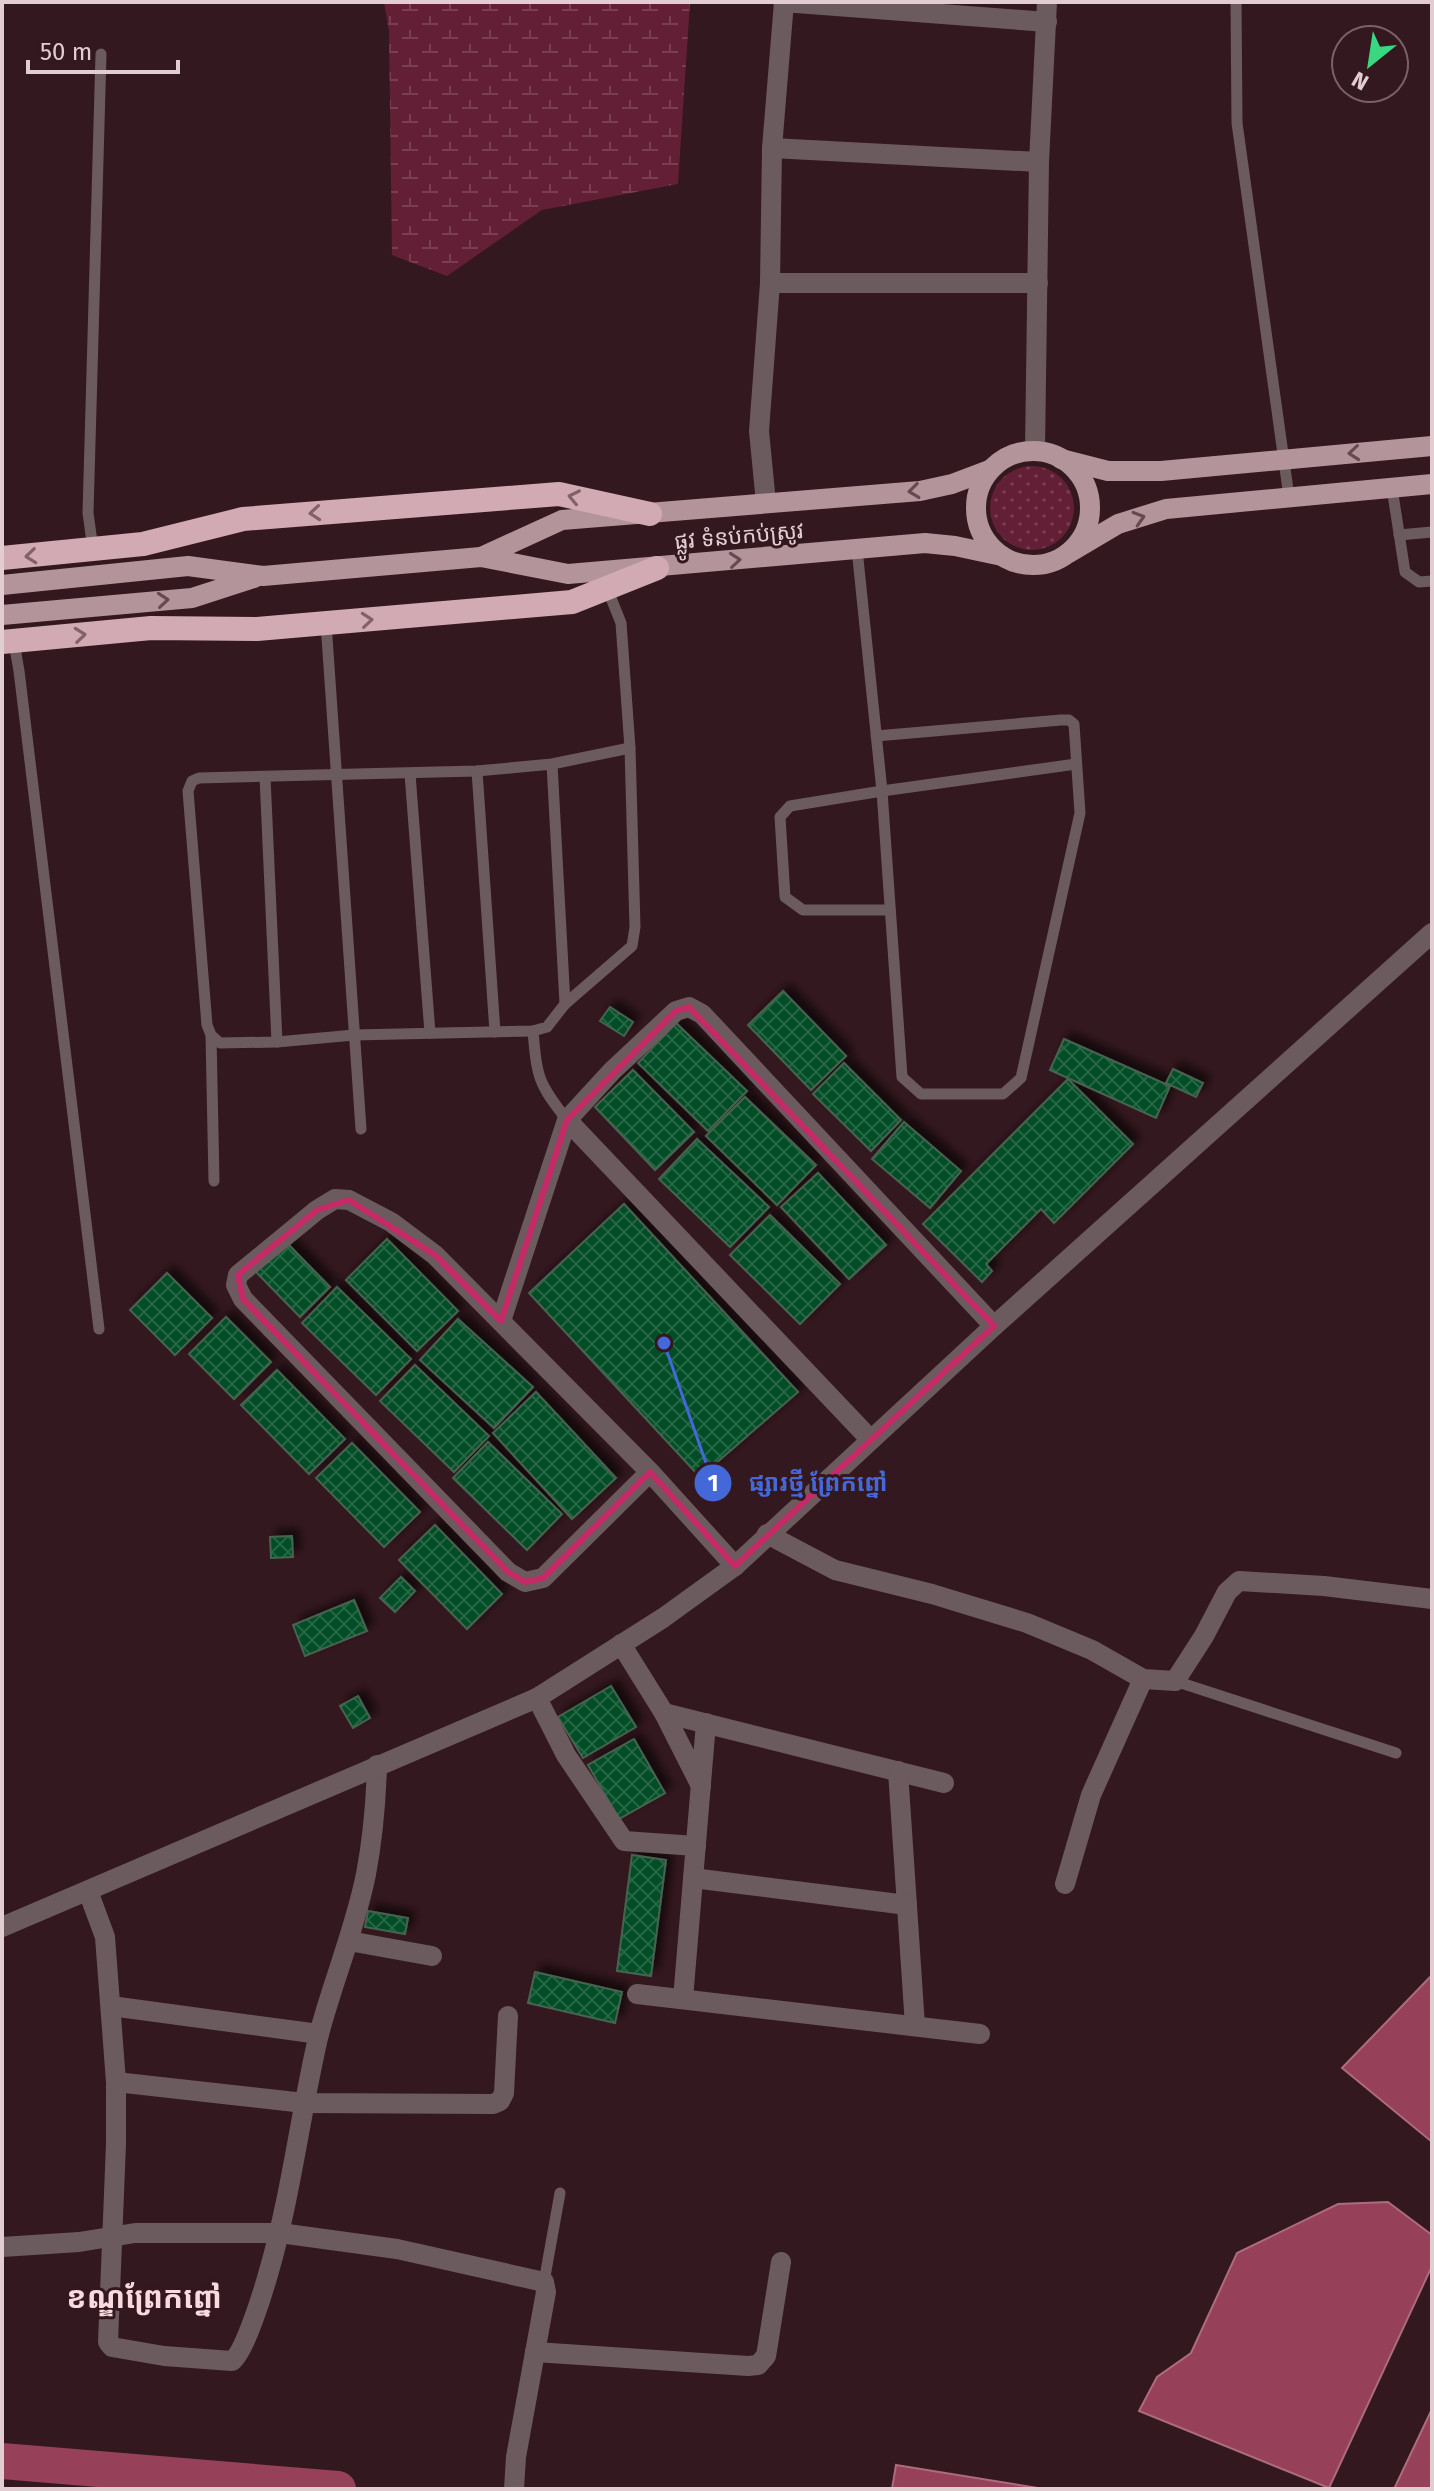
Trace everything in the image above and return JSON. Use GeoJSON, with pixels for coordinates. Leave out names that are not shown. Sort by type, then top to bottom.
{"type":"FeatureCollection","features":[{"type":"Feature","properties":{"kind":"highway"},"geometry":{"type":"LineString","coordinates":[[2,558],[143,544],[243,519],[559,494],[650,514]]}},
{"type":"Feature","properties":{"kind":"highway"},"geometry":{"type":"LineString","coordinates":[[8,642],[151,628],[257,629],[572,602],[657,568]]}},
{"type":"Feature","properties":{"kind":"main road"},"geometry":{"type":"LineString","coordinates":[[1432,446],[1161,471],[1108,471],[1061,459],[1047,452],[1014,453],[989,470],[976,496],[975,510],[983,537],[1002,556],[1029,565],[1045,564],[1118,524],[1166,509],[1432,484]]}},
{"type":"Feature","properties":{"kind":"main road"},"geometry":{"type":"LineString","coordinates":[[1061,459],[1081,476],[1091,502],[1088,526],[1082,539],[1069,553]]}},
{"type":"Feature","properties":{"kind":"main road","name":"ផ្លូវ ទំនប់កប់ស្រូវ"},"geometry":{"type":"LineString","coordinates":[[481,557],[562,520],[920,491],[952,484],[989,470]]}},
{"type":"Feature","properties":{"kind":"main road","name":"ផ្លូវ ទំនប់កប់ស្រូវ"},"geometry":{"type":"LineString","coordinates":[[2,615],[192,598],[263,576],[481,557],[568,574],[925,543],[1002,556]]}},
{"type":"Feature","properties":{"kind":"main road","name":"ផ្លូវ ទំនប់កប់ស្រូវ"},"geometry":{"type":"LineString","coordinates":[[2,585],[188,566],[263,576]]}},
{"type":"Feature","properties":{"kind":"street"},"geometry":{"type":"LineString","coordinates":[[766,503],[759,431],[770,283],[772,148],[784,2],[1047,12],[1039,162],[1035,451]]}},
{"type":"Feature","properties":{"kind":"street"},"geometry":{"type":"LineString","coordinates":[[772,148],[1039,162]]}},
{"type":"Feature","properties":{"kind":"street"},"geometry":{"type":"LineString","coordinates":[[770,283],[1038,283]]}},
{"type":"Feature","properties":{"kind":"street"},"geometry":{"type":"LineString","coordinates":[[2,1927],[537,1698],[663,1618],[735,1566],[994,1326],[1432,933]]}},
{"type":"Feature","properties":{"kind":"street"},"geometry":{"type":"LineString","coordinates":[[501,1321],[567,1120],[612,1071],[676,1011],[689,1007],[702,1014],[994,1326]]}},
{"type":"Feature","properties":{"kind":"street"},"geometry":{"type":"LineString","coordinates":[[567,1120],[870,1439]]}},
{"type":"Feature","properties":{"kind":"street"},"geometry":{"type":"LineString","coordinates":[[650,1472],[543,1578],[525,1582],[508,1572],[243,1299],[236,1285],[238,1275],[317,1210],[335,1199],[349,1200],[391,1222],[435,1255],[650,1472],[735,1566]]}},
{"type":"Feature","properties":{"kind":"street"},"geometry":{"type":"LineString","coordinates":[[767,1534],[835,1570],[947,1598],[1027,1623],[1092,1650],[1143,1679],[1175,1681],[1227,1592],[1239,1581],[1324,1586],[1432,1599]]}},
{"type":"Feature","properties":{"kind":"street"},"geometry":{"type":"LineString","coordinates":[[621,1644],[664,1713],[701,1786]]}},
{"type":"Feature","properties":{"kind":"street"},"geometry":{"type":"LineString","coordinates":[[1065,1884],[1091,1795],[1143,1679]]}},
{"type":"Feature","properties":{"kind":"street"},"geometry":{"type":"LineString","coordinates":[[537,1698],[566,1755],[624,1841],[696,1846]]}},
{"type":"Feature","properties":{"kind":"street"},"geometry":{"type":"LineString","coordinates":[[664,1713],[944,1783]]}},
{"type":"Feature","properties":{"kind":"street"},"geometry":{"type":"LineString","coordinates":[[683,1999],[706,1723]]}},
{"type":"Feature","properties":{"kind":"street"},"geometry":{"type":"LineString","coordinates":[[88,1891],[105,1937],[116,2082],[108,2342],[112,2347],[164,2356],[232,2361],[237,2358],[263,2296],[280,2233],[319,2034],[349,1941],[365,1876],[375,1821],[377,1765]]}},
{"type":"Feature","properties":{"kind":"street"},"geometry":{"type":"LineString","coordinates":[[898,1771],[915,2026]]}},
{"type":"Feature","properties":{"kind":"street"},"geometry":{"type":"LineString","coordinates":[[693,1878],[907,1905]]}},
{"type":"Feature","properties":{"kind":"street"},"geometry":{"type":"LineString","coordinates":[[349,1941],[432,1956]]}},
{"type":"Feature","properties":{"kind":"street"},"geometry":{"type":"LineString","coordinates":[[637,1994],[980,2034]]}},
{"type":"Feature","properties":{"kind":"street"},"geometry":{"type":"LineString","coordinates":[[111,2006],[319,2034]]}},
{"type":"Feature","properties":{"kind":"street"},"geometry":{"type":"LineString","coordinates":[[116,2082],[304,2103],[493,2104],[500,2101],[504,2093],[508,2016]]}},
{"type":"Feature","properties":{"kind":"street"},"geometry":{"type":"LineString","coordinates":[[2,2247],[135,2233],[280,2233],[397,2249],[544,2282],[546,2292],[516,2457],[514,2489]]}},
{"type":"Feature","properties":{"kind":"street"},"geometry":{"type":"LineString","coordinates":[[535,2352],[758,2365],[766,2356],[781,2262]]}},
{"type":"Feature","properties":{"kind":"lane"},"geometry":{"type":"LineString","coordinates":[[1236,2],[1237,123],[1289,497]]}},
{"type":"Feature","properties":{"kind":"lane"},"geometry":{"type":"LineString","coordinates":[[93,549],[88,513],[101,54]]}},
{"type":"Feature","properties":{"kind":"lane"},"geometry":{"type":"LineString","coordinates":[[1392,488],[1405,572],[1419,582],[1432,581]]}},
{"type":"Feature","properties":{"kind":"lane"},"geometry":{"type":"LineString","coordinates":[[1399,535],[1432,532]]}},
{"type":"Feature","properties":{"kind":"lane"},"geometry":{"type":"LineString","coordinates":[[857,549],[876,736],[882,791],[902,1077],[921,1094],[1003,1094],[1021,1078],[1077,829],[1080,813],[1074,724],[1069,720],[876,736]]}},
{"type":"Feature","properties":{"kind":"lane"},"geometry":{"type":"LineString","coordinates":[[211,1035],[220,1043],[354,1035],[533,1031],[547,1027],[565,1004],[632,946],[635,927],[630,748],[621,623],[607,588]]}},
{"type":"Feature","properties":{"kind":"lane"},"geometry":{"type":"LineString","coordinates":[[326,623],[361,1129]]}},
{"type":"Feature","properties":{"kind":"lane"},"geometry":{"type":"LineString","coordinates":[[8,642],[19,671],[99,1329]]}},
{"type":"Feature","properties":{"kind":"lane"},"geometry":{"type":"LineString","coordinates":[[214,1181],[211,1035],[207,1025],[188,791],[192,781],[199,778],[477,771],[552,764],[630,748]]}},
{"type":"Feature","properties":{"kind":"lane"},"geometry":{"type":"LineString","coordinates":[[552,764],[565,1004]]}},
{"type":"Feature","properties":{"kind":"lane"},"geometry":{"type":"LineString","coordinates":[[890,910],[803,910],[785,897],[780,817],[790,806],[1076,764]]}},
{"type":"Feature","properties":{"kind":"lane"},"geometry":{"type":"LineString","coordinates":[[477,771],[495,1032]]}},
{"type":"Feature","properties":{"kind":"lane"},"geometry":{"type":"LineString","coordinates":[[410,774],[430,1033]]}},
{"type":"Feature","properties":{"kind":"lane"},"geometry":{"type":"LineString","coordinates":[[265,777],[277,1042]]}},
{"type":"Feature","properties":{"kind":"lane"},"geometry":{"type":"LineString","coordinates":[[533,1031],[536,1071],[544,1091],[567,1120]]}},
{"type":"Feature","properties":{"kind":"lane"},"geometry":{"type":"LineString","coordinates":[[1175,1681],[1396,1753]]}},
{"type":"Feature","properties":{"kind":"lane"},"geometry":{"type":"LineString","coordinates":[[544,2282],[560,2193]]}},
{"type":"Feature","properties":{"kind":"highlighted area"},"geometry":{"type":"Polygon","coordinates":[[[689,1007],[994,1326],[735,1566],[650,1472],[543,1578],[525,1582],[508,1572],[243,1299],[238,1275],[317,1210],[349,1200],[435,1255],[501,1321],[567,1120],[676,1011],[689,1007]]]}},
{"type":"Feature","properties":{"kind":"green space"},"geometry":{"type":"Polygon","coordinates":[[[384,2],[690,2],[678,184],[542,210],[447,276],[392,255],[389,31],[384,2]]]}},
{"type":"Feature","properties":{"kind":"green space"},"geometry":{"type":"Polygon","coordinates":[[[1032,466],[1048,469],[1062,478],[1071,492],[1074,508],[1071,524],[1062,538],[1048,547],[1032,550],[1016,547],[1002,538],[993,524],[990,508],[993,492],[1002,478],[1016,469],[1032,466]]]}},
{"type":"Feature","properties":{"kind":"shaded area"},"geometry":{"type":"Polygon","coordinates":[[[1432,1975],[1432,2142],[1342,2068],[1432,1975]]]}},
{"type":"Feature","properties":{"kind":"shaded area"},"geometry":{"type":"Polygon","coordinates":[[[1388,2202],[1432,2235],[1432,2266],[1329,2488],[1139,2411],[1157,2377],[1191,2353],[1237,2253],[1338,2204],[1388,2202]]]}},
{"type":"Feature","properties":{"kind":"shaded area"},"geometry":{"type":"Polygon","coordinates":[[[1432,2409],[1432,2489],[1394,2489],[1432,2409]]]}},
{"type":"Feature","properties":{"kind":"shaded area"},"geometry":{"type":"Polygon","coordinates":[[[896,2465],[1044,2489],[892,2489],[896,2465]]]}},
{"type":"Feature","properties":{"kind":"building"},"geometry":{"type":"Polygon","coordinates":[[[783,991],[846,1056],[811,1090],[748,1025],[783,991]]]}},
{"type":"Feature","properties":{"kind":"building"},"geometry":{"type":"Polygon","coordinates":[[[610,1007],[633,1022],[624,1036],[600,1021],[610,1007]]]}},
{"type":"Feature","properties":{"kind":"building"},"geometry":{"type":"Polygon","coordinates":[[[676,1023],[747,1091],[708,1131],[638,1063],[676,1023]]]}},
{"type":"Feature","properties":{"kind":"building"},"geometry":{"type":"Polygon","coordinates":[[[1064,1039],[1170,1086],[1156,1118],[1050,1070],[1064,1039]]]}},
{"type":"Feature","properties":{"kind":"building"},"geometry":{"type":"Polygon","coordinates":[[[844,1063],[901,1120],[871,1151],[813,1094],[844,1063]]]}},
{"type":"Feature","properties":{"kind":"building"},"geometry":{"type":"Polygon","coordinates":[[[1173,1069],[1203,1083],[1196,1097],[1166,1083],[1173,1069]]]}},
{"type":"Feature","properties":{"kind":"building"},"geometry":{"type":"Polygon","coordinates":[[[633,1070],[694,1132],[655,1170],[595,1107],[633,1070]]]}},
{"type":"Feature","properties":{"kind":"building"},"geometry":{"type":"Polygon","coordinates":[[[1068,1079],[1133,1144],[1054,1223],[1041,1209],[986,1264],[992,1271],[982,1282],[923,1224],[1068,1079]]]}},
{"type":"Feature","properties":{"kind":"building"},"geometry":{"type":"Polygon","coordinates":[[[745,1097],[816,1165],[777,1205],[706,1136],[745,1097]]]}},
{"type":"Feature","properties":{"kind":"building"},"geometry":{"type":"Polygon","coordinates":[[[904,1122],[961,1171],[930,1208],[872,1159],[904,1122]]]}},
{"type":"Feature","properties":{"kind":"building"},"geometry":{"type":"Polygon","coordinates":[[[697,1139],[769,1207],[730,1247],[659,1179],[697,1139]]]}},
{"type":"Feature","properties":{"kind":"building"},"geometry":{"type":"Polygon","coordinates":[[[818,1173],[886,1245],[849,1279],[781,1207],[818,1173]]]}},
{"type":"Feature","properties":{"kind":"building"},"geometry":{"type":"Polygon","coordinates":[[[624,1204],[798,1392],[700,1477],[529,1293],[624,1204]]]}},
{"type":"Feature","properties":{"kind":"building"},"geometry":{"type":"Polygon","coordinates":[[[770,1215],[840,1284],[800,1324],[730,1255],[770,1215]]]}},
{"type":"Feature","properties":{"kind":"building"},"geometry":{"type":"Polygon","coordinates":[[[387,1239],[458,1311],[417,1351],[346,1280],[387,1239]]]}},
{"type":"Feature","properties":{"kind":"building"},"geometry":{"type":"Polygon","coordinates":[[[286,1242],[330,1287],[300,1317],[256,1272],[286,1242]]]}},
{"type":"Feature","properties":{"kind":"building"},"geometry":{"type":"Polygon","coordinates":[[[167,1273],[212,1318],[175,1355],[130,1310],[167,1273]]]}},
{"type":"Feature","properties":{"kind":"building"},"geometry":{"type":"Polygon","coordinates":[[[337,1287],[411,1359],[376,1395],[302,1323],[337,1287]]]}},
{"type":"Feature","properties":{"kind":"building"},"geometry":{"type":"Polygon","coordinates":[[[226,1317],[271,1362],[234,1399],[189,1354],[226,1317]]]}},
{"type":"Feature","properties":{"kind":"building"},"geometry":{"type":"Polygon","coordinates":[[[458,1319],[533,1387],[494,1428],[420,1360],[458,1319]]]}},
{"type":"Feature","properties":{"kind":"building"},"geometry":{"type":"Polygon","coordinates":[[[415,1365],[489,1436],[454,1472],[380,1401],[415,1365]]]}},
{"type":"Feature","properties":{"kind":"building"},"geometry":{"type":"Polygon","coordinates":[[[277,1370],[345,1439],[309,1474],[241,1405],[277,1370]]]}},
{"type":"Feature","properties":{"kind":"building"},"geometry":{"type":"Polygon","coordinates":[[[536,1392],[616,1478],[572,1519],[493,1433],[536,1392]]]}},
{"type":"Feature","properties":{"kind":"building"},"geometry":{"type":"Polygon","coordinates":[[[488,1442],[562,1514],[527,1550],[453,1478],[488,1442]]]}},
{"type":"Feature","properties":{"kind":"building"},"geometry":{"type":"Polygon","coordinates":[[[352,1443],[420,1512],[384,1547],[316,1478],[352,1443]]]}},
{"type":"Feature","properties":{"kind":"building"},"geometry":{"type":"Polygon","coordinates":[[[435,1525],[502,1594],[467,1629],[399,1560],[435,1525]]]}},
{"type":"Feature","properties":{"kind":"building"},"geometry":{"type":"Polygon","coordinates":[[[292,1536],[293,1557],[271,1558],[270,1537],[292,1536]]]}},
{"type":"Feature","properties":{"kind":"building"},"geometry":{"type":"Polygon","coordinates":[[[401,1577],[415,1591],[395,1612],[380,1598],[401,1577]]]}},
{"type":"Feature","properties":{"kind":"building"},"geometry":{"type":"Polygon","coordinates":[[[354,1600],[367,1631],[305,1656],[293,1625],[354,1600]]]}},
{"type":"Feature","properties":{"kind":"building"},"geometry":{"type":"Polygon","coordinates":[[[611,1686],[636,1727],[583,1758],[558,1717],[611,1686]]]}},
{"type":"Feature","properties":{"kind":"building"},"geometry":{"type":"Polygon","coordinates":[[[358,1696],[370,1718],[353,1728],[340,1706],[358,1696]]]}},
{"type":"Feature","properties":{"kind":"building"},"geometry":{"type":"Polygon","coordinates":[[[634,1739],[665,1793],[619,1819],[588,1765],[634,1739]]]}},
{"type":"Feature","properties":{"kind":"building"},"geometry":{"type":"Polygon","coordinates":[[[632,1855],[666,1860],[651,1976],[617,1971],[632,1855]]]}},
{"type":"Feature","properties":{"kind":"building"},"geometry":{"type":"Polygon","coordinates":[[[368,1911],[408,1918],[405,1934],[365,1927],[368,1911]]]}},
{"type":"Feature","properties":{"kind":"building"},"geometry":{"type":"Polygon","coordinates":[[[535,1972],[622,1992],[615,2023],[528,2003],[535,1972]]]}},
{"type":"Feature","properties":{"kind":"waterway"},"geometry":{"type":"LineString","coordinates":[[2,2461],[338,2489]]}},
{"type":"Feature","properties":{"kind":"place","name":"ផ្សារថ្មី ព្រែកព្នៅ"},"geometry":{"type":"Point","coordinates":[664,1343]}},
{"type":"Feature","properties":{"kind":"district","name":"ខណ្ឌព្រែកព្នៅ"},"geometry":{"type":"Point","coordinates":[144,2298]}}]}
